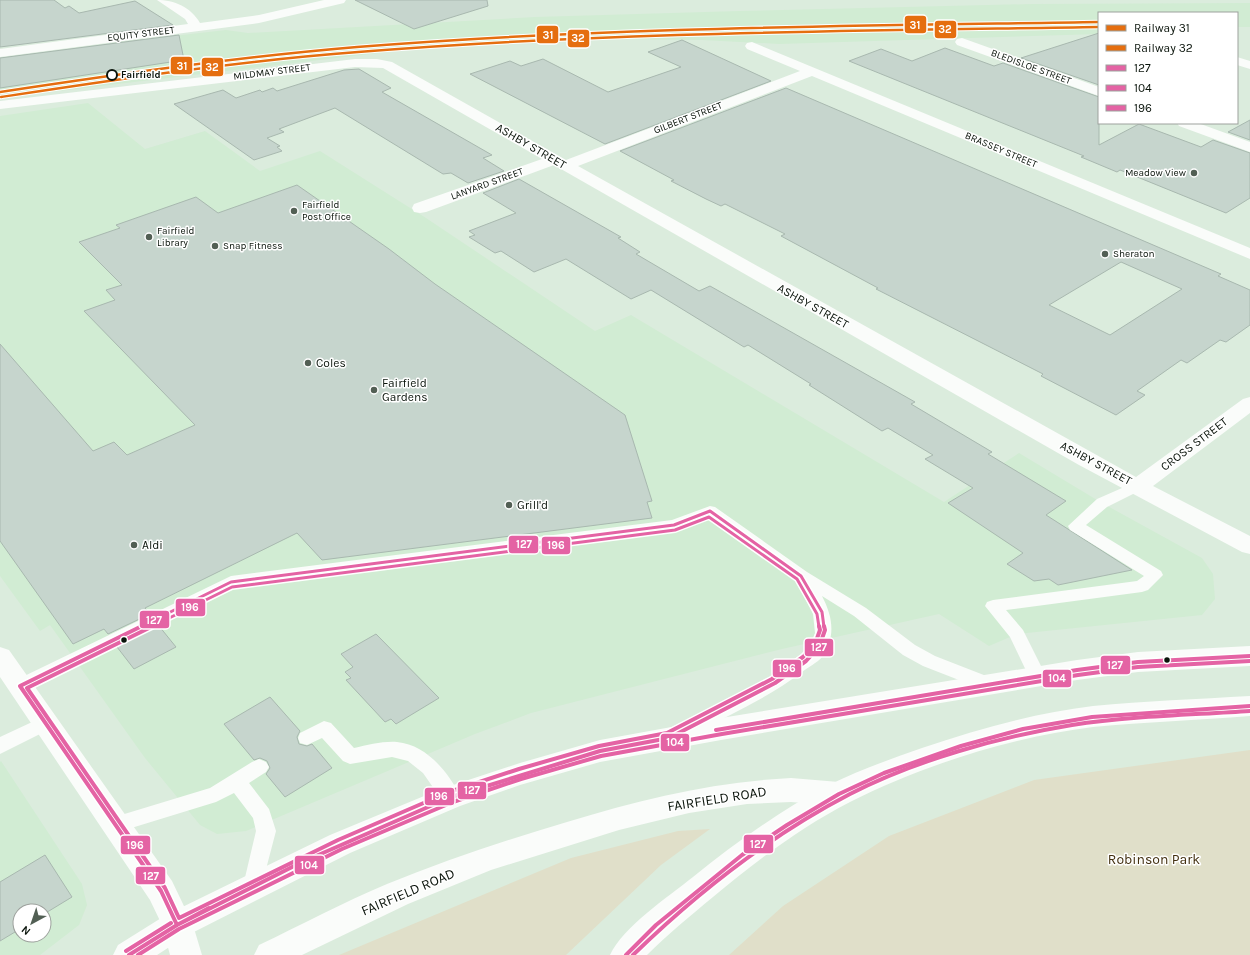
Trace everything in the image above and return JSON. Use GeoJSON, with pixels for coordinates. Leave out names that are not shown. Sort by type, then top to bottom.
{"type":"FeatureCollection","features":[{"type":"Feature","properties":{"kind":"street"},"geometry":{"type":"LineString","coordinates":[[163,0],[190,17],[195,26]]}},
{"type":"Feature","properties":{"kind":"street","name":"EQUITY STREET"},"geometry":{"type":"LineString","coordinates":[[0,53],[281,15],[340,0]]}},
{"type":"Feature","properties":{"kind":"street","name":"BLEDISLOE STREET"},"geometry":{"type":"LineString","coordinates":[[962,42],[1098,92]]}},
{"type":"Feature","properties":{"kind":"street","name":"BRASSEY STREET"},"geometry":{"type":"LineString","coordinates":[[752,46],[1250,254]]}},
{"type":"Feature","properties":{"kind":"street"},"geometry":{"type":"LineString","coordinates":[[1238,61],[1250,65]]}},
{"type":"Feature","properties":{"kind":"street","name":"MILDMAY STREET"},"geometry":{"type":"LineString","coordinates":[[0,105],[355,63],[377,63]]}},
{"type":"Feature","properties":{"kind":"street","name":"ASHBY STREET"},"geometry":{"type":"LineString","coordinates":[[377,63],[396,70],[1081,456],[1250,546]]}},
{"type":"Feature","properties":{"kind":"street","name":"GILBERT STREET"},"geometry":{"type":"LineString","coordinates":[[559,163],[813,71]]}},
{"type":"Feature","properties":{"kind":"street"},"geometry":{"type":"LineString","coordinates":[[1187,124],[1250,147]]}},
{"type":"Feature","properties":{"kind":"street","name":"LANYARD STREET"},"geometry":{"type":"LineString","coordinates":[[420,208],[559,163]]}},
{"type":"Feature","properties":{"kind":"street","name":"CROSS STREET"},"geometry":{"type":"LineString","coordinates":[[1138,486],[1250,403]]}},
{"type":"Feature","properties":{"kind":"street"},"geometry":{"type":"LineString","coordinates":[[129,955],[177,924],[340,844],[451,797],[600,751],[1037,676],[1138,662],[1250,656]]}},
{"type":"Feature","properties":{"kind":"street"},"geometry":{"type":"LineString","coordinates":[[0,657],[161,891],[177,924],[186,955]]}},
{"type":"Feature","properties":{"kind":"street","name":"FAIRFIELD ROAD"},"geometry":{"type":"LineString","coordinates":[[270,955],[398,894],[486,859],[619,818],[688,801],[747,792],[791,790],[839,794],[884,773],[961,746],[1023,729],[1092,717],[1250,706]]}},
{"type":"Feature","properties":{"kind":"street"},"geometry":{"type":"LineString","coordinates":[[626,955],[656,925],[742,855],[787,825],[839,794]]}},
{"type":"Feature","properties":{"kind":"lane"},"geometry":{"type":"LineString","coordinates":[[1037,676],[1017,634],[993,606],[1142,586],[1155,575],[1076,526],[1102,503],[1138,486]]}},
{"type":"Feature","properties":{"kind":"lane"},"geometry":{"type":"LineString","coordinates":[[20,686],[231,582],[674,525],[710,511],[801,576],[860,612],[909,650],[929,661],[988,684]]}},
{"type":"Feature","properties":{"kind":"lane"},"geometry":{"type":"LineString","coordinates":[[669,738],[775,683],[815,653],[819,647],[825,630],[824,621],[822,612],[801,576]]}},
{"type":"Feature","properties":{"kind":"lane"},"geometry":{"type":"LineString","coordinates":[[0,746],[45,723]]}},
{"type":"Feature","properties":{"kind":"lane"},"geometry":{"type":"LineString","coordinates":[[307,738],[324,728],[350,756],[397,750],[410,752],[428,766],[451,797]]}},
{"type":"Feature","properties":{"kind":"lane"},"geometry":{"type":"LineString","coordinates":[[115,825],[216,794],[259,767]]}},
{"type":"Feature","properties":{"kind":"lane"},"geometry":{"type":"LineString","coordinates":[[237,782],[262,815],[266,831],[253,886]]}},
{"type":"Feature","properties":{"kind":"shaded area"},"geometry":{"type":"Polygon","coordinates":[[[1250,3],[1250,27],[1238,27],[1238,12],[1098,12],[1098,34],[779,44],[702,40],[613,39],[507,43],[404,50],[0,98],[0,58],[226,30],[248,33],[535,17],[1032,4],[1250,3]]]}},
{"type":"Feature","properties":{"kind":"shaded area"},"geometry":{"type":"Polygon","coordinates":[[[88,103],[145,149],[205,131],[260,171],[320,151],[426,218],[595,331],[631,315],[944,502],[1019,453],[1102,503],[1202,558],[1213,574],[1215,599],[1202,615],[1017,634],[989,646],[939,614],[782,649],[531,713],[475,734],[246,831],[217,834],[200,825],[145,758],[50,625],[40,631],[0,576],[0,116],[88,103]]]}},
{"type":"Feature","properties":{"kind":"shaded area"},"geometry":{"type":"Polygon","coordinates":[[[1,761],[82,884],[87,905],[79,925],[40,955],[0,955],[1,761]]]}},
{"type":"Feature","properties":{"kind":"green space","name":"Robinson Park"},"geometry":{"type":"Polygon","coordinates":[[[1250,750],[1250,955],[729,955],[783,906],[889,836],[1034,780],[1250,750]]]}},
{"type":"Feature","properties":{"kind":"green space"},"geometry":{"type":"Polygon","coordinates":[[[710,829],[661,865],[566,955],[339,955],[571,858],[678,831],[710,829]]]}},
{"type":"Feature","properties":{"kind":"building"},"geometry":{"type":"Polygon","coordinates":[[[0,0],[54,0],[65,8],[69,6],[79,13],[135,1],[173,25],[0,47],[0,0]]]}},
{"type":"Feature","properties":{"kind":"building"},"geometry":{"type":"Polygon","coordinates":[[[355,0],[487,0],[488,6],[414,29],[355,0]]]}},
{"type":"Feature","properties":{"kind":"building"},"geometry":{"type":"Polygon","coordinates":[[[1098,33],[1098,85],[1021,58],[1098,33]]]}},
{"type":"Feature","properties":{"kind":"building"},"geometry":{"type":"Polygon","coordinates":[[[179,35],[184,60],[0,88],[0,58],[179,35]]]}},
{"type":"Feature","properties":{"kind":"building"},"geometry":{"type":"Polygon","coordinates":[[[682,40],[771,81],[605,144],[470,74],[510,61],[521,66],[543,59],[608,92],[681,67],[648,52],[682,40]]]}},
{"type":"Feature","properties":{"kind":"building"},"geometry":{"type":"Polygon","coordinates":[[[945,48],[994,66],[1003,63],[1098,97],[1099,145],[1139,124],[1201,147],[1213,140],[1250,153],[1250,198],[1226,213],[1120,170],[1117,172],[1081,157],[1084,156],[849,61],[881,49],[912,61],[945,48]]]}},
{"type":"Feature","properties":{"kind":"building"},"geometry":{"type":"Polygon","coordinates":[[[359,69],[391,88],[382,92],[492,155],[483,158],[504,171],[468,183],[451,173],[443,174],[335,108],[279,129],[284,132],[267,138],[280,146],[277,147],[282,151],[254,160],[174,104],[223,90],[236,98],[260,90],[262,92],[273,88],[277,91],[344,70],[359,69]]]}},
{"type":"Feature","properties":{"kind":"building"},"geometry":{"type":"Polygon","coordinates":[[[786,88],[1221,274],[1218,276],[1250,290],[1250,325],[1226,342],[1220,340],[1187,363],[1181,360],[1137,391],[1145,395],[1116,415],[1041,376],[1043,374],[876,289],[878,288],[781,236],[785,234],[725,204],[721,206],[706,199],[671,181],[674,180],[620,151],[786,88]],[[1121,262],[1049,305],[1110,335],[1182,289],[1121,262]]]}},
{"type":"Feature","properties":{"kind":"building"},"geometry":{"type":"Polygon","coordinates":[[[1250,120],[1250,140],[1228,132],[1250,120]]]}},
{"type":"Feature","properties":{"kind":"building"},"geometry":{"type":"Polygon","coordinates":[[[519,179],[621,237],[618,238],[640,252],[636,254],[699,291],[710,286],[915,402],[911,404],[992,452],[988,454],[1066,501],[1046,515],[1132,570],[1058,585],[1049,579],[1034,581],[1007,564],[1023,553],[948,503],[973,488],[925,459],[933,455],[888,428],[882,431],[809,385],[811,384],[748,345],[744,347],[651,290],[631,299],[566,259],[534,272],[501,251],[495,253],[469,237],[475,235],[469,231],[516,213],[483,193],[519,179]]]}},
{"type":"Feature","properties":{"kind":"building","name":"Fairfield Gardens"},"geometry":{"type":"Polygon","coordinates":[[[297,185],[389,249],[435,284],[625,415],[652,501],[647,502],[652,518],[322,560],[297,533],[145,608],[150,614],[108,634],[104,629],[73,644],[0,541],[0,344],[93,451],[114,442],[127,455],[195,425],[84,311],[115,300],[106,290],[122,285],[79,242],[120,228],[116,225],[196,197],[218,213],[297,185]]]}},
{"type":"Feature","properties":{"kind":"building"},"geometry":{"type":"Polygon","coordinates":[[[159,626],[176,647],[134,669],[117,647],[159,626]]]}},
{"type":"Feature","properties":{"kind":"building"},"geometry":{"type":"Polygon","coordinates":[[[376,634],[439,698],[396,724],[391,719],[385,722],[346,680],[351,678],[345,672],[353,667],[341,654],[376,634]]]}},
{"type":"Feature","properties":{"kind":"building"},"geometry":{"type":"Polygon","coordinates":[[[270,697],[300,731],[297,737],[299,744],[307,746],[312,744],[332,768],[285,797],[266,774],[270,768],[267,761],[260,758],[254,760],[224,724],[270,697]]]}},
{"type":"Feature","properties":{"kind":"building"},"geometry":{"type":"Polygon","coordinates":[[[45,855],[72,897],[52,909],[52,903],[12,903],[12,934],[0,941],[0,882],[45,855]]]}},
{"type":"Feature","properties":{"kind":"rail line","name":"31"},"geometry":{"type":"LineString","coordinates":[[0,92],[254,57],[356,47],[493,37],[666,30],[1098,22]]}},
{"type":"Feature","properties":{"kind":"rail line","name":"32"},"geometry":{"type":"LineString","coordinates":[[1,97],[153,75],[305,56],[493,42],[666,35],[1098,27]]}},
{"type":"Feature","properties":{"kind":"transit line","name":"127"},"geometry":{"type":"LineString","coordinates":[[710,511],[801,576],[822,612],[825,630],[819,647],[806,661],[775,683],[669,738],[600,751],[451,797],[300,863],[177,925],[161,891],[20,686],[231,582],[674,525],[710,511]]}},
{"type":"Feature","properties":{"kind":"transit line","name":"196"},"geometry":{"type":"LineString","coordinates":[[709,517],[797,579],[817,614],[820,630],[815,644],[803,657],[772,679],[667,733],[599,746],[519,769],[449,792],[338,840],[179,918],[165,888],[27,688],[232,587],[675,530],[709,517]]}},
{"type":"Feature","properties":{"kind":"transit line","name":"127"},"geometry":{"type":"LineString","coordinates":[[716,730],[1077,670],[1138,662],[1250,656]]}},
{"type":"Feature","properties":{"kind":"transit line","name":"104"},"geometry":{"type":"LineString","coordinates":[[138,955],[179,929],[342,849],[453,802],[521,779],[601,756],[722,734],[1078,675],[1138,667],[1250,661]]}},
{"type":"Feature","properties":{"kind":"transit line","name":"127"},"geometry":{"type":"LineString","coordinates":[[626,955],[656,925],[742,855],[787,825],[839,794],[884,773],[961,746],[1023,729],[1092,717],[1250,706]]}},
{"type":"Feature","properties":{"kind":"transit line","name":"104"},"geometry":{"type":"LineString","coordinates":[[633,955],[656,932],[706,890],[758,850],[813,815],[851,794],[883,780],[926,763],[967,750],[1008,738],[1050,729],[1112,720],[1250,711]]}},
{"type":"Feature","properties":{"kind":"transit line","name":"127"},"geometry":{"type":"LineString","coordinates":[[129,955],[177,925],[209,908]]}},
{"type":"Feature","properties":{"kind":"transit line","name":"196"},"geometry":{"type":"LineString","coordinates":[[126,951],[171,923]]}},
{"type":"Feature","properties":{"kind":"place","name":"Fairfield"},"geometry":{"type":"Point","coordinates":[112,75]}},
{"type":"Feature","properties":{"kind":"place","name":"Meadow View"},"geometry":{"type":"Point","coordinates":[1194,173]}},
{"type":"Feature","properties":{"kind":"place","name":"Fairfield Post Office"},"geometry":{"type":"Point","coordinates":[294,211]}},
{"type":"Feature","properties":{"kind":"place","name":"Fairfield Library"},"geometry":{"type":"Point","coordinates":[149,237]}},
{"type":"Feature","properties":{"kind":"place","name":"Snap Fitness"},"geometry":{"type":"Point","coordinates":[215,246]}},
{"type":"Feature","properties":{"kind":"place","name":"Sheraton"},"geometry":{"type":"Point","coordinates":[1105,254]}},
{"type":"Feature","properties":{"kind":"place","name":"Coles"},"geometry":{"type":"Point","coordinates":[308,363]}},
{"type":"Feature","properties":{"kind":"place","name":"Fairfield Gardens"},"geometry":{"type":"Point","coordinates":[374,390]}},
{"type":"Feature","properties":{"kind":"place","name":"Grill'd"},"geometry":{"type":"Point","coordinates":[509,505]}},
{"type":"Feature","properties":{"kind":"place","name":"Aldi"},"geometry":{"type":"Point","coordinates":[134,545]}}]}
